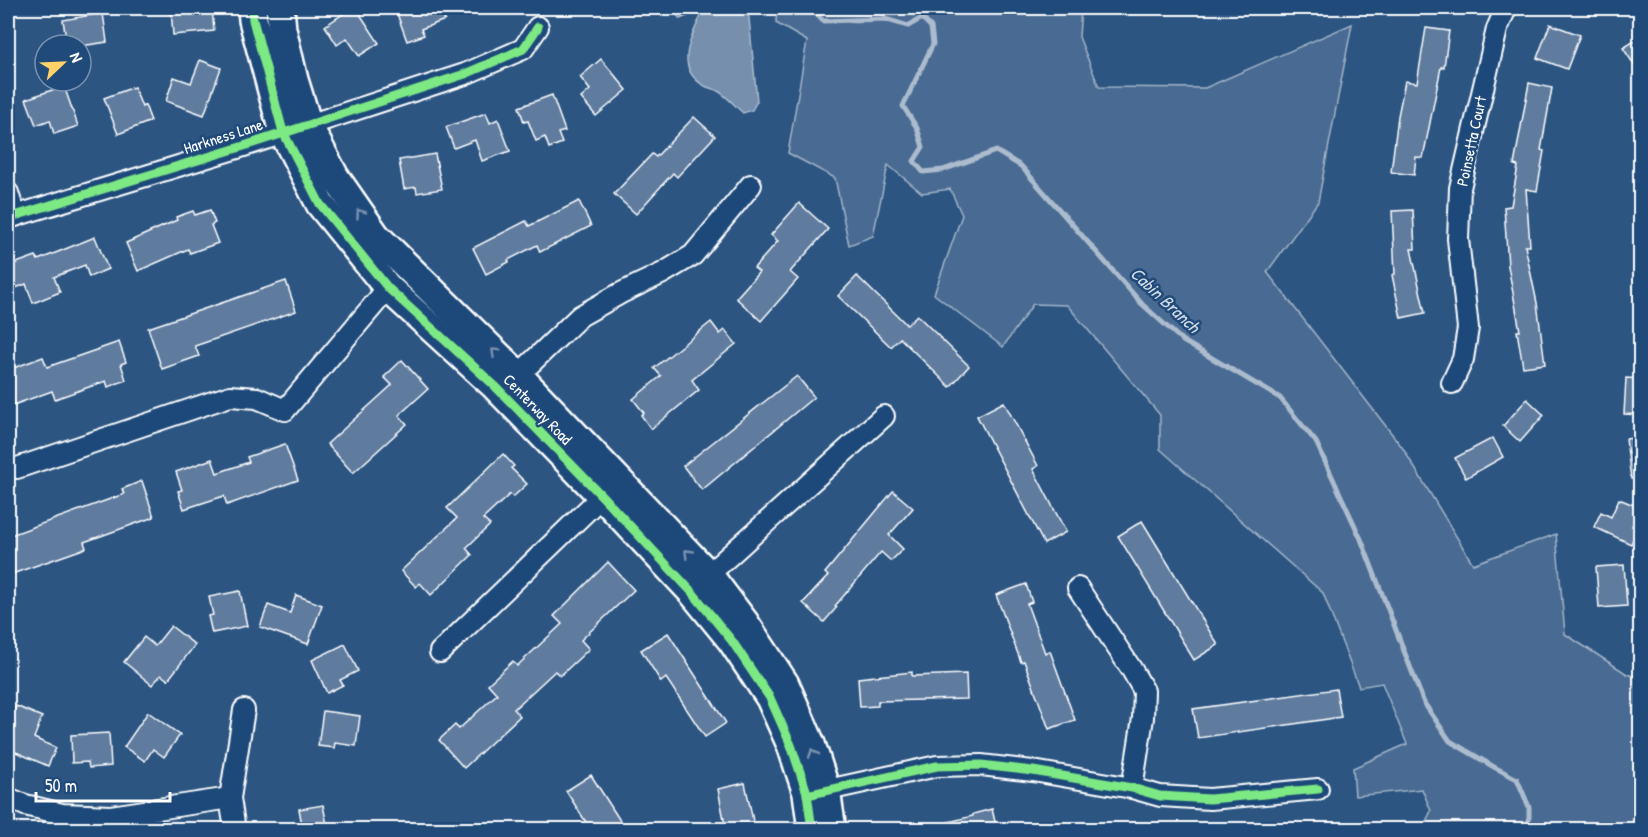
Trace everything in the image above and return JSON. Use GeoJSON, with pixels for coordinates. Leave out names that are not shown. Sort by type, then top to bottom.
{"type":"FeatureCollection","features":[{"type":"Feature","properties":{"kind":"street","name":"Centerway Road"},"geometry":{"type":"LineString","coordinates":[[252,8],[253,20],[296,129],[320,204],[388,288],[509,383],[602,496],[699,582]]}},
{"type":"Feature","properties":{"kind":"street","name":"Centerway Road"},"geometry":{"type":"LineString","coordinates":[[280,8],[282,29],[294,80],[296,129],[335,177],[376,236],[509,383],[699,582],[732,642],[770,698],[832,830]]}},
{"type":"Feature","properties":{"kind":"street","name":"Poinsetta Court"},"geometry":{"type":"LineString","coordinates":[[1452,383],[1463,359],[1468,328],[1458,239],[1460,188],[1497,29],[1506,8]]}},
{"type":"Feature","properties":{"kind":"street","name":"Harkness Lane"},"geometry":{"type":"LineString","coordinates":[[11,217],[244,146],[492,64],[523,49],[538,27]]}},
{"type":"Feature","properties":{"kind":"street"},"geometry":{"type":"LineString","coordinates":[[509,383],[580,316],[693,255],[751,185]]}},
{"type":"Feature","properties":{"kind":"street"},"geometry":{"type":"LineString","coordinates":[[8,193],[11,217]]}},
{"type":"Feature","properties":{"kind":"street"},"geometry":{"type":"LineString","coordinates":[[17,468],[230,396],[257,398],[285,410],[388,288]]}},
{"type":"Feature","properties":{"kind":"street"},"geometry":{"type":"LineString","coordinates":[[699,582],[884,416]]}},
{"type":"Feature","properties":{"kind":"street"},"geometry":{"type":"LineString","coordinates":[[440,652],[602,496]]}},
{"type":"Feature","properties":{"kind":"street"},"geometry":{"type":"LineString","coordinates":[[1078,588],[1144,691],[1143,718],[1132,788]]}},
{"type":"Feature","properties":{"kind":"street"},"geometry":{"type":"LineString","coordinates":[[235,830],[230,798],[244,710]]}},
{"type":"Feature","properties":{"kind":"street"},"geometry":{"type":"LineString","coordinates":[[816,793],[937,766],[981,765],[1033,771],[1132,788],[1160,796],[1210,799],[1318,789]]}},
{"type":"Feature","properties":{"kind":"street","name":"Centerway Road"},"geometry":{"type":"LineString","coordinates":[[812,830],[816,793]]}},
{"type":"Feature","properties":{"kind":"street"},"geometry":{"type":"LineString","coordinates":[[8,798],[25,805],[62,814],[111,816],[230,798]]}},
{"type":"Feature","properties":{"kind":"shaded area"},"geometry":{"type":"Polygon","coordinates":[[[675,8],[748,8],[757,101],[752,110],[743,113],[721,93],[695,79],[687,62],[687,53],[701,16],[692,14],[680,19],[674,11],[675,8]]]}},
{"type":"Feature","properties":{"kind":"shaded area"},"geometry":{"type":"Polygon","coordinates":[[[777,8],[1081,8],[1079,37],[1099,87],[1205,88],[1352,24],[1318,202],[1267,272],[1402,447],[1473,564],[1556,534],[1565,634],[1627,674],[1640,678],[1640,829],[1422,829],[1431,811],[1422,789],[1355,796],[1353,768],[1407,744],[1382,683],[1359,687],[1323,593],[1160,449],[1160,415],[1067,305],[1033,304],[1003,347],[934,294],[962,215],[950,189],[922,193],[888,165],[873,236],[849,245],[835,178],[788,153],[807,41],[776,23],[777,8]]]}},
{"type":"Feature","properties":{"kind":"building"},"geometry":{"type":"Polygon","coordinates":[[[212,8],[214,31],[173,35],[171,9],[212,8]]]}},
{"type":"Feature","properties":{"kind":"building"},"geometry":{"type":"Polygon","coordinates":[[[352,8],[356,8],[379,43],[359,56],[347,38],[337,45],[325,26],[352,8]]]}},
{"type":"Feature","properties":{"kind":"building"},"geometry":{"type":"Polygon","coordinates":[[[405,8],[440,8],[445,20],[421,29],[424,35],[407,41],[396,11],[405,8]]]}},
{"type":"Feature","properties":{"kind":"building"},"geometry":{"type":"Polygon","coordinates":[[[103,13],[107,42],[93,44],[93,33],[65,33],[63,20],[103,13]]]}},
{"type":"Feature","properties":{"kind":"building"},"geometry":{"type":"Polygon","coordinates":[[[1550,24],[1580,35],[1567,69],[1537,58],[1550,24]]]}},
{"type":"Feature","properties":{"kind":"building"},"geometry":{"type":"Polygon","coordinates":[[[1426,28],[1449,31],[1444,67],[1441,67],[1423,158],[1416,157],[1414,175],[1391,172],[1405,81],[1417,83],[1426,28]]]}},
{"type":"Feature","properties":{"kind":"building"},"geometry":{"type":"Polygon","coordinates":[[[1641,37],[1641,75],[1623,48],[1641,37]]]}},
{"type":"Feature","properties":{"kind":"building"},"geometry":{"type":"Polygon","coordinates":[[[601,59],[627,90],[596,116],[581,98],[590,90],[580,77],[601,59]]]}},
{"type":"Feature","properties":{"kind":"building"},"geometry":{"type":"Polygon","coordinates":[[[200,60],[221,68],[204,115],[166,101],[174,77],[191,83],[200,60]]]}},
{"type":"Feature","properties":{"kind":"building"},"geometry":{"type":"Polygon","coordinates":[[[1529,83],[1552,88],[1541,150],[1544,151],[1537,191],[1526,189],[1530,246],[1525,246],[1537,303],[1545,364],[1523,367],[1517,331],[1520,331],[1508,266],[1504,207],[1511,206],[1518,166],[1514,165],[1529,83]]]}},
{"type":"Feature","properties":{"kind":"building"},"geometry":{"type":"Polygon","coordinates":[[[134,87],[151,121],[118,134],[104,98],[134,87]]]}},
{"type":"Feature","properties":{"kind":"building"},"geometry":{"type":"Polygon","coordinates":[[[44,93],[66,93],[78,126],[54,134],[50,120],[36,125],[26,99],[44,93]]]}},
{"type":"Feature","properties":{"kind":"building"},"geometry":{"type":"Polygon","coordinates":[[[552,95],[565,131],[558,133],[562,143],[549,148],[545,137],[536,141],[528,121],[524,122],[519,107],[552,95]]]}},
{"type":"Feature","properties":{"kind":"building"},"geometry":{"type":"Polygon","coordinates":[[[486,113],[490,123],[498,119],[510,151],[482,161],[475,140],[454,148],[446,127],[486,113]]]}},
{"type":"Feature","properties":{"kind":"building"},"geometry":{"type":"Polygon","coordinates":[[[694,117],[715,136],[677,177],[673,173],[636,214],[614,194],[652,154],[656,157],[694,117]]]}},
{"type":"Feature","properties":{"kind":"building"},"geometry":{"type":"Polygon","coordinates":[[[435,154],[442,189],[417,193],[416,187],[404,189],[399,160],[435,154]]]}},
{"type":"Feature","properties":{"kind":"building"},"geometry":{"type":"Polygon","coordinates":[[[579,201],[591,226],[540,252],[537,245],[486,274],[473,248],[526,221],[529,226],[579,201]]]}},
{"type":"Feature","properties":{"kind":"building"},"geometry":{"type":"Polygon","coordinates":[[[799,203],[828,229],[790,272],[798,279],[761,321],[736,298],[759,272],[754,268],[778,241],[771,235],[799,203]]]}},
{"type":"Feature","properties":{"kind":"building"},"geometry":{"type":"Polygon","coordinates":[[[210,210],[215,223],[211,225],[218,243],[190,253],[188,249],[138,271],[126,243],[177,220],[176,217],[193,211],[195,215],[210,210]]]}},
{"type":"Feature","properties":{"kind":"building"},"geometry":{"type":"Polygon","coordinates":[[[1413,210],[1415,249],[1411,249],[1425,313],[1401,318],[1392,275],[1395,274],[1392,211],[1413,210]]]}},
{"type":"Feature","properties":{"kind":"building"},"geometry":{"type":"Polygon","coordinates":[[[95,237],[108,269],[89,277],[85,265],[54,277],[60,292],[33,303],[26,284],[8,291],[8,266],[36,256],[38,260],[95,237]]]}},
{"type":"Feature","properties":{"kind":"building"},"geometry":{"type":"Polygon","coordinates":[[[857,276],[907,325],[917,315],[969,366],[950,387],[900,338],[891,347],[838,296],[857,276]]]}},
{"type":"Feature","properties":{"kind":"building"},"geometry":{"type":"Polygon","coordinates":[[[286,281],[296,311],[195,346],[199,356],[162,369],[148,328],[286,281]]]}},
{"type":"Feature","properties":{"kind":"building"},"geometry":{"type":"Polygon","coordinates":[[[711,322],[720,334],[725,330],[736,344],[692,380],[699,390],[651,429],[641,415],[644,413],[633,399],[661,376],[654,368],[711,322]]]}},
{"type":"Feature","properties":{"kind":"building"},"geometry":{"type":"Polygon","coordinates":[[[119,342],[126,362],[121,364],[126,380],[108,387],[106,381],[55,399],[52,391],[8,407],[8,370],[43,357],[47,367],[119,342]]]}},
{"type":"Feature","properties":{"kind":"building"},"geometry":{"type":"Polygon","coordinates":[[[402,360],[428,389],[399,415],[407,424],[353,473],[327,444],[392,385],[384,377],[402,360]]]}},
{"type":"Feature","properties":{"kind":"building"},"geometry":{"type":"Polygon","coordinates":[[[797,376],[814,397],[702,490],[683,466],[797,376]]]}},
{"type":"Feature","properties":{"kind":"building"},"geometry":{"type":"Polygon","coordinates":[[[1626,378],[1641,379],[1641,415],[1624,414],[1626,378]]]}},
{"type":"Feature","properties":{"kind":"building"},"geometry":{"type":"Polygon","coordinates":[[[1527,399],[1544,415],[1520,442],[1503,426],[1527,399]]]}},
{"type":"Feature","properties":{"kind":"building"},"geometry":{"type":"Polygon","coordinates":[[[1004,402],[1038,466],[1033,469],[1066,532],[1044,544],[977,416],[1004,402]]]}},
{"type":"Feature","properties":{"kind":"building"},"geometry":{"type":"Polygon","coordinates":[[[1641,437],[1641,479],[1631,479],[1626,439],[1641,437]]]}},
{"type":"Feature","properties":{"kind":"building"},"geometry":{"type":"Polygon","coordinates":[[[1493,438],[1503,457],[1466,478],[1455,458],[1493,438]]]}},
{"type":"Feature","properties":{"kind":"building"},"geometry":{"type":"Polygon","coordinates":[[[285,444],[298,480],[227,505],[224,496],[184,509],[178,491],[182,490],[176,472],[212,459],[217,473],[249,462],[247,457],[285,444]]]}},
{"type":"Feature","properties":{"kind":"building"},"geometry":{"type":"Polygon","coordinates":[[[503,454],[514,466],[511,468],[527,484],[513,497],[510,494],[483,519],[490,525],[466,548],[472,555],[431,595],[420,583],[416,587],[401,571],[457,518],[447,508],[503,454]]]}},
{"type":"Feature","properties":{"kind":"building"},"geometry":{"type":"Polygon","coordinates":[[[142,481],[154,517],[84,542],[86,548],[12,574],[8,561],[8,536],[124,494],[122,489],[142,481]]]}},
{"type":"Feature","properties":{"kind":"building"},"geometry":{"type":"Polygon","coordinates":[[[893,491],[913,508],[889,535],[903,549],[891,561],[881,552],[824,622],[803,603],[828,576],[825,573],[893,491]]]}},
{"type":"Feature","properties":{"kind":"building"},"geometry":{"type":"Polygon","coordinates":[[[1619,499],[1641,508],[1632,526],[1638,528],[1631,544],[1594,527],[1601,512],[1611,517],[1619,499]]]}},
{"type":"Feature","properties":{"kind":"building"},"geometry":{"type":"Polygon","coordinates":[[[1142,521],[1218,645],[1194,660],[1118,536],[1142,521]]]}},
{"type":"Feature","properties":{"kind":"building"},"geometry":{"type":"Polygon","coordinates":[[[608,562],[634,590],[581,640],[589,649],[560,676],[555,671],[514,709],[520,716],[464,768],[439,740],[455,725],[459,729],[497,694],[488,684],[513,661],[517,666],[562,624],[554,616],[608,562]]]}},
{"type":"Feature","properties":{"kind":"building"},"geometry":{"type":"Polygon","coordinates":[[[1624,565],[1627,606],[1599,608],[1596,567],[1624,565]]]}},
{"type":"Feature","properties":{"kind":"building"},"geometry":{"type":"Polygon","coordinates":[[[1026,584],[1032,602],[1027,604],[1045,653],[1050,651],[1075,720],[1049,729],[996,595],[1026,584]]]}},
{"type":"Feature","properties":{"kind":"building"},"geometry":{"type":"Polygon","coordinates":[[[240,591],[247,626],[212,633],[208,616],[213,615],[209,597],[240,591]]]}},
{"type":"Feature","properties":{"kind":"building"},"geometry":{"type":"Polygon","coordinates":[[[296,595],[322,605],[308,644],[260,627],[268,605],[290,613],[296,595]]]}},
{"type":"Feature","properties":{"kind":"building"},"geometry":{"type":"Polygon","coordinates":[[[171,626],[195,645],[168,680],[161,675],[152,685],[124,662],[144,637],[155,646],[171,626]]]}},
{"type":"Feature","properties":{"kind":"building"},"geometry":{"type":"Polygon","coordinates":[[[668,633],[726,723],[705,737],[666,678],[661,682],[641,650],[668,633]]]}},
{"type":"Feature","properties":{"kind":"building"},"geometry":{"type":"Polygon","coordinates":[[[345,644],[358,671],[340,680],[343,685],[327,693],[312,660],[345,644]]]}},
{"type":"Feature","properties":{"kind":"building"},"geometry":{"type":"Polygon","coordinates":[[[912,672],[912,676],[966,674],[967,699],[878,701],[878,706],[860,707],[858,678],[912,672]]]}},
{"type":"Feature","properties":{"kind":"building"},"geometry":{"type":"Polygon","coordinates":[[[1336,689],[1341,717],[1198,738],[1193,709],[1336,689]]]}},
{"type":"Feature","properties":{"kind":"building"},"geometry":{"type":"Polygon","coordinates":[[[16,706],[42,717],[34,738],[56,748],[48,766],[9,749],[13,740],[8,737],[8,726],[16,706]]]}},
{"type":"Feature","properties":{"kind":"building"},"geometry":{"type":"Polygon","coordinates":[[[323,711],[360,716],[356,746],[335,743],[334,748],[318,746],[323,711]]]}},
{"type":"Feature","properties":{"kind":"building"},"geometry":{"type":"Polygon","coordinates":[[[148,712],[180,735],[164,757],[153,749],[145,761],[124,747],[148,712]]]}},
{"type":"Feature","properties":{"kind":"building"},"geometry":{"type":"Polygon","coordinates":[[[109,733],[111,766],[89,768],[88,762],[72,763],[71,735],[109,733]]]}},
{"type":"Feature","properties":{"kind":"building"},"geometry":{"type":"Polygon","coordinates":[[[591,775],[626,830],[591,830],[566,791],[591,775]]]}},
{"type":"Feature","properties":{"kind":"building"},"geometry":{"type":"Polygon","coordinates":[[[745,783],[755,830],[726,830],[718,789],[745,783]]]}},
{"type":"Feature","properties":{"kind":"building"},"geometry":{"type":"Polygon","coordinates":[[[323,805],[328,830],[303,830],[299,809],[323,805]]]}},
{"type":"Feature","properties":{"kind":"building"},"geometry":{"type":"Polygon","coordinates":[[[992,809],[997,830],[940,830],[940,824],[992,809]]]}},
{"type":"Feature","properties":{"kind":"waterway","name":"Cabin Branch"},"geometry":{"type":"LineString","coordinates":[[811,8],[823,21],[885,19],[908,26],[922,18],[931,27],[933,44],[903,106],[917,128],[923,147],[914,161],[923,172],[943,170],[996,151],[1021,166],[1142,304],[1183,341],[1280,398],[1316,442],[1361,539],[1424,703],[1450,741],[1517,779],[1529,807],[1529,830]]}},
{"type":"Feature","properties":{"kind":"cycle path"},"geometry":{"type":"LineString","coordinates":[[252,8],[253,20],[283,132],[320,204],[388,288],[495,386],[692,592],[732,641],[770,698],[791,745],[807,793],[812,830]]}},
{"type":"Feature","properties":{"kind":"cycle path"},"geometry":{"type":"LineString","coordinates":[[8,218],[244,146],[465,74],[523,49],[538,27]]}},
{"type":"Feature","properties":{"kind":"cycle path"},"geometry":{"type":"LineString","coordinates":[[807,795],[937,766],[981,765],[1033,771],[1132,788],[1160,796],[1210,799],[1318,789]]}}]}
